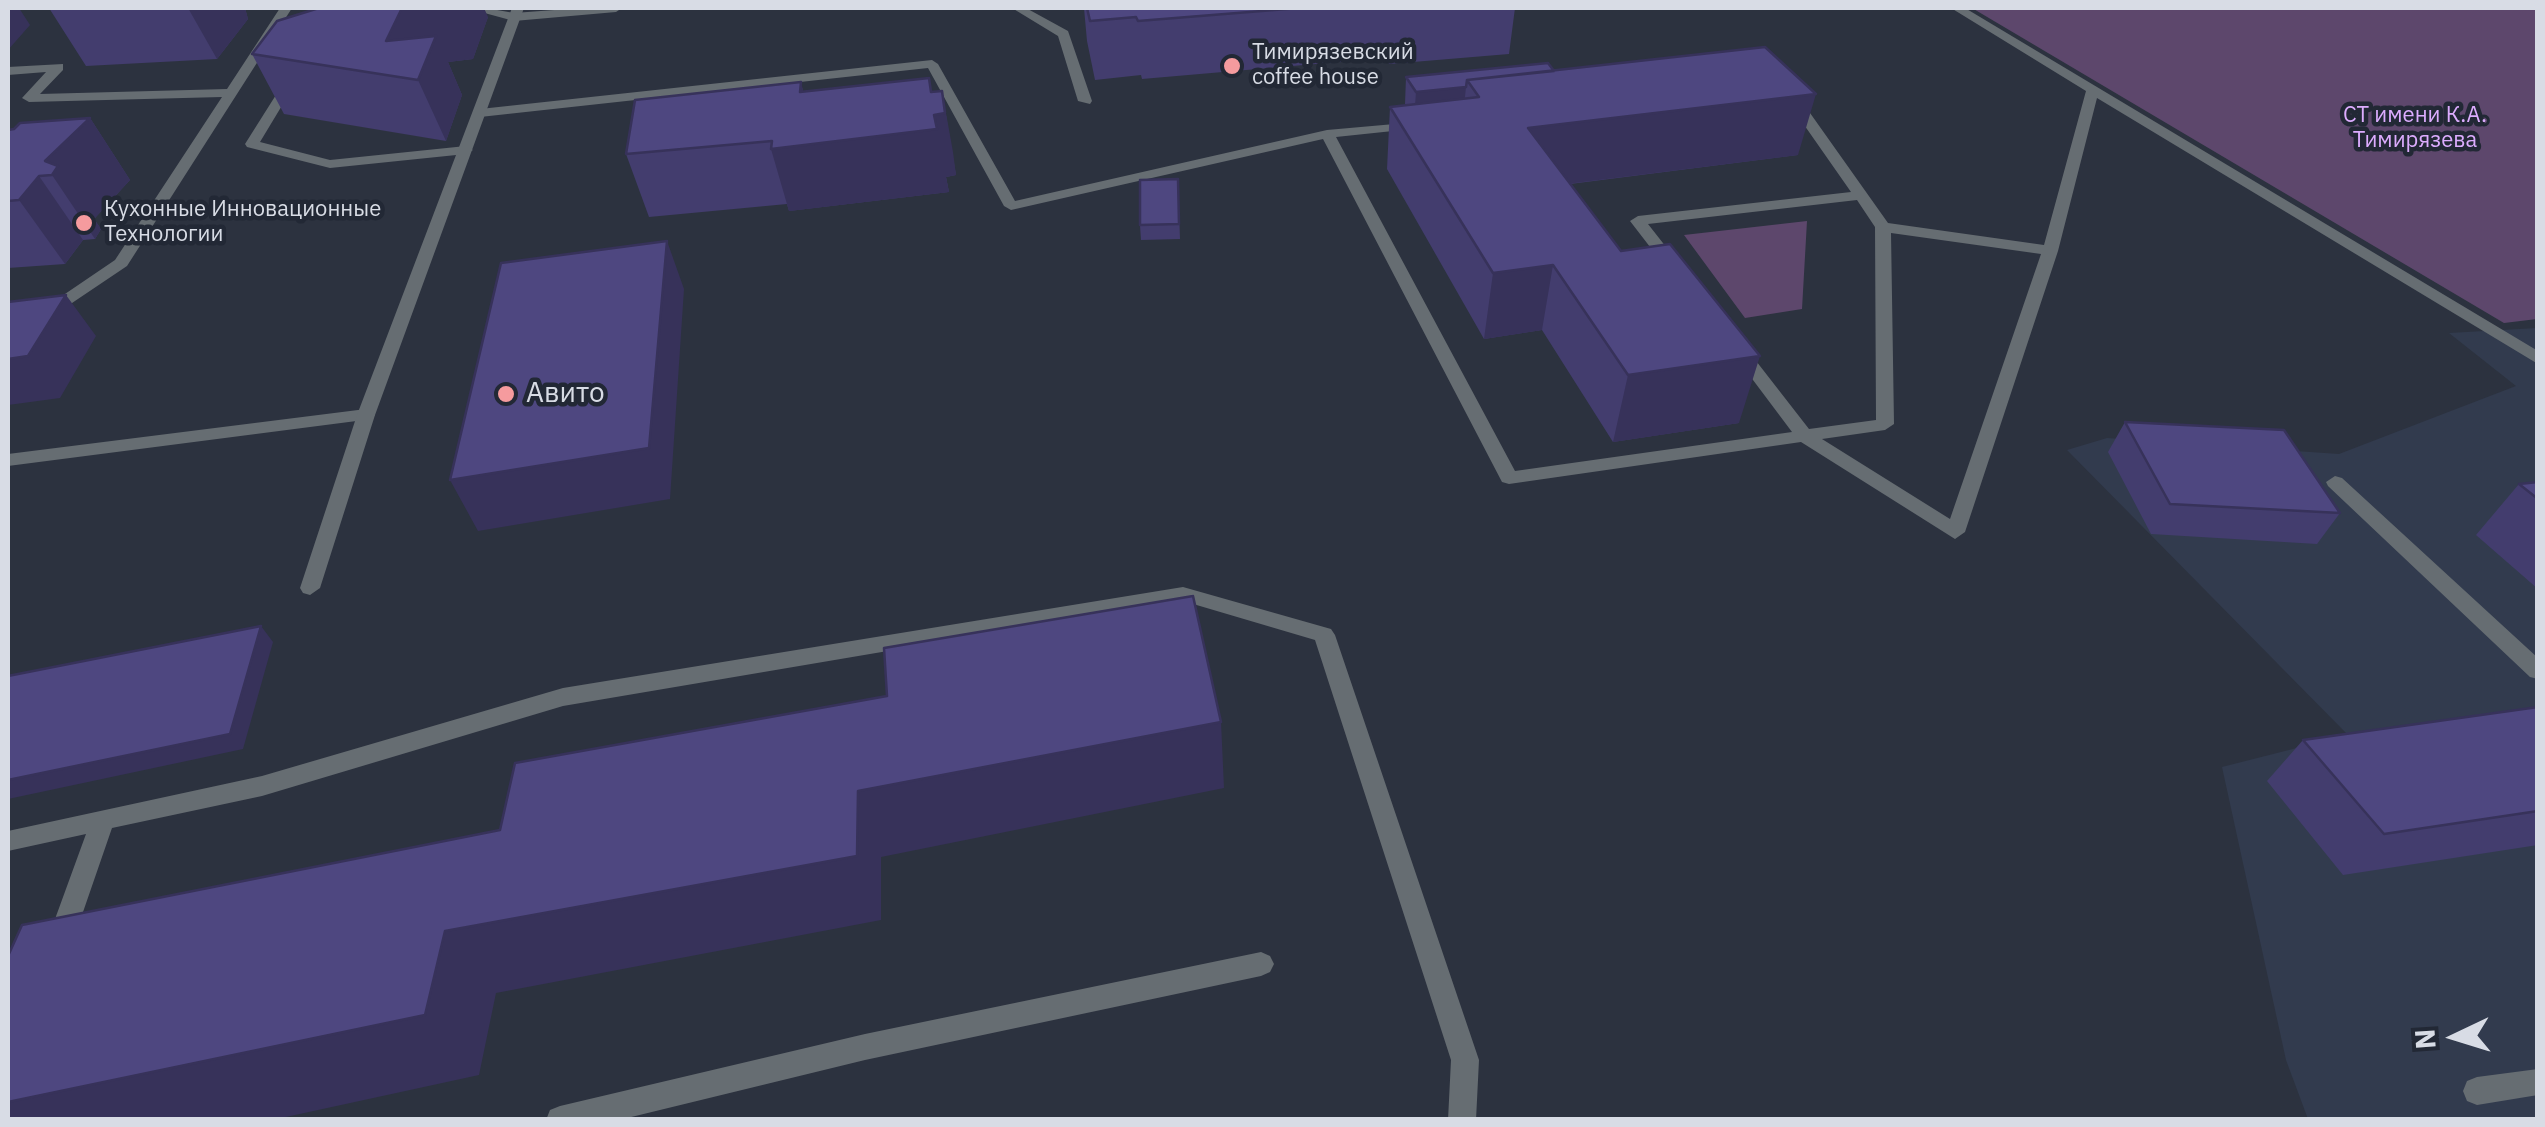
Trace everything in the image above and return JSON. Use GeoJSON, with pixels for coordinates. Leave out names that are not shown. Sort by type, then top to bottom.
{"type":"FeatureCollection","features":[{"type":"Feature","properties":{"kind":"street"},"geometry":{"type":"LineString","coordinates":[[8,307],[66,300],[121,262],[286,8]]}},
{"type":"Feature","properties":{"kind":"street"},"geometry":{"type":"LineString","coordinates":[[451,13],[471,8],[516,12],[616,8]]}},
{"type":"Feature","properties":{"kind":"street"},"geometry":{"type":"LineString","coordinates":[[1018,8],[1064,34],[1085,101]]}},
{"type":"Feature","properties":{"kind":"street"},"geometry":{"type":"LineString","coordinates":[[1958,8],[2538,358]]}},
{"type":"Feature","properties":{"kind":"street"},"geometry":{"type":"LineString","coordinates":[[310,588],[366,415],[516,12]]}},
{"type":"Feature","properties":{"kind":"street"},"geometry":{"type":"LineString","coordinates":[[480,113],[932,64],[1011,206],[1327,134],[1422,124]]}},
{"type":"Feature","properties":{"kind":"street"},"geometry":{"type":"LineString","coordinates":[[8,71],[58,67],[29,98],[233,93]]}},
{"type":"Feature","properties":{"kind":"street"},"geometry":{"type":"LineString","coordinates":[[299,68],[252,144],[330,164],[466,150]]}},
{"type":"Feature","properties":{"kind":"street"},"geometry":{"type":"LineString","coordinates":[[1327,134],[1509,478],[1885,424],[1882,227],[1785,88]]}},
{"type":"Feature","properties":{"kind":"street"},"geometry":{"type":"LineString","coordinates":[[1734,344],[1805,436],[1955,532],[2050,251],[2093,89]]}},
{"type":"Feature","properties":{"kind":"street"},"geometry":{"type":"LineString","coordinates":[[1686,282],[1638,221],[1863,195]]}},
{"type":"Feature","properties":{"kind":"street"},"geometry":{"type":"LineString","coordinates":[[1882,227],[2050,251]]}},
{"type":"Feature","properties":{"kind":"street"},"geometry":{"type":"LineString","coordinates":[[8,460],[366,415]]}},
{"type":"Feature","properties":{"kind":"street"},"geometry":{"type":"LineString","coordinates":[[2335,482],[2538,671]]}},
{"type":"Feature","properties":{"kind":"street"},"geometry":{"type":"LineString","coordinates":[[8,841],[262,786],[563,696],[1183,594],[1324,635],[1465,1060],[1462,1120]]}},
{"type":"Feature","properties":{"kind":"street"},"geometry":{"type":"LineString","coordinates":[[52,963],[103,820]]}},
{"type":"Feature","properties":{"kind":"street"},"geometry":{"type":"LineString","coordinates":[[560,1120],[866,1047],[1261,964]]}},
{"type":"Feature","properties":{"kind":"street"},"geometry":{"type":"LineString","coordinates":[[2477,1091],[2538,1082]]}},
{"type":"Feature","properties":{"kind":"shaded area"},"geometry":{"type":"Polygon","coordinates":[[[2537,328],[2537,1119],[2308,1119],[2286,1060],[2222,767],[2348,735],[2067,450],[2107,438],[2339,454],[2516,386],[2449,333],[2537,328]]]}},
{"type":"Feature","properties":{"kind":"green space","name":"СТ имени К.А. Тимирязева"},"geometry":{"type":"Polygon","coordinates":[[[1972,8],[2537,8],[2537,319],[2504,323],[1972,8]]]}},
{"type":"Feature","properties":{"kind":"green space"},"geometry":{"type":"Polygon","coordinates":[[[1807,221],[1802,309],[1745,318],[1684,235],[1807,221]]]}},
{"type":"Feature","properties":{"kind":"building"},"geometry":{"type":"Polygon","coordinates":[[[319,8],[402,8],[386,41],[436,36],[418,80],[252,54],[277,21],[319,8]]]}},
{"type":"Feature","properties":{"kind":"building"},"geometry":{"type":"Polygon","coordinates":[[[1087,8],[1299,8],[1090,21],[1087,8]]]}},
{"type":"Feature","properties":{"kind":"building"},"geometry":{"type":"Polygon","coordinates":[[[1765,47],[1816,94],[1528,128],[1621,251],[1670,244],[1760,356],[1628,375],[1553,265],[1493,273],[1390,107],[1479,97],[1467,80],[1765,47]]]}},
{"type":"Feature","properties":{"kind":"building"},"geometry":{"type":"Polygon","coordinates":[[[1548,63],[1554,71],[1467,80],[1466,87],[1416,92],[1406,77],[1548,63]]]}},
{"type":"Feature","properties":{"kind":"building"},"geometry":{"type":"Polygon","coordinates":[[[929,78],[931,92],[942,91],[945,113],[934,115],[937,129],[771,149],[772,141],[626,154],[635,100],[801,82],[800,92],[929,78]]]}},
{"type":"Feature","properties":{"kind":"building"},"geometry":{"type":"Polygon","coordinates":[[[90,118],[45,161],[58,166],[52,175],[39,176],[19,200],[8,201],[8,130],[20,123],[90,118]]]}},
{"type":"Feature","properties":{"kind":"building"},"geometry":{"type":"Polygon","coordinates":[[[1178,179],[1179,224],[1140,225],[1140,180],[1178,179]]]}},
{"type":"Feature","properties":{"kind":"building"},"geometry":{"type":"Polygon","coordinates":[[[667,241],[649,448],[450,480],[501,263],[667,241]]]}},
{"type":"Feature","properties":{"kind":"building"},"geometry":{"type":"Polygon","coordinates":[[[66,295],[28,356],[8,359],[8,302],[66,295]]]}},
{"type":"Feature","properties":{"kind":"building"},"geometry":{"type":"Polygon","coordinates":[[[2125,422],[2284,430],[2340,513],[2170,504],[2125,422]]]}},
{"type":"Feature","properties":{"kind":"building"},"geometry":{"type":"Polygon","coordinates":[[[2538,482],[2538,499],[2519,484],[2538,482]]]}},
{"type":"Feature","properties":{"kind":"building"},"geometry":{"type":"Polygon","coordinates":[[[1193,596],[1221,722],[858,791],[857,856],[445,931],[425,1015],[8,1102],[8,956],[22,925],[500,830],[515,763],[887,696],[884,648],[1193,596]]]}},
{"type":"Feature","properties":{"kind":"building"},"geometry":{"type":"Polygon","coordinates":[[[261,626],[230,734],[8,780],[8,676],[261,626]]]}},
{"type":"Feature","properties":{"kind":"building"},"geometry":{"type":"Polygon","coordinates":[[[2538,707],[2538,811],[2384,834],[2303,740],[2538,707]]]}},
{"type":"Feature","properties":{"kind":"place","name":"Тимирязевский coffee house"},"geometry":{"type":"Point","coordinates":[1232,66]}},
{"type":"Feature","properties":{"kind":"place","name":"Кухонные Инновационные Технологии"},"geometry":{"type":"Point","coordinates":[84,223]}},
{"type":"Feature","properties":{"kind":"place","name":"Авито"},"geometry":{"type":"Point","coordinates":[506,394]}}]}
